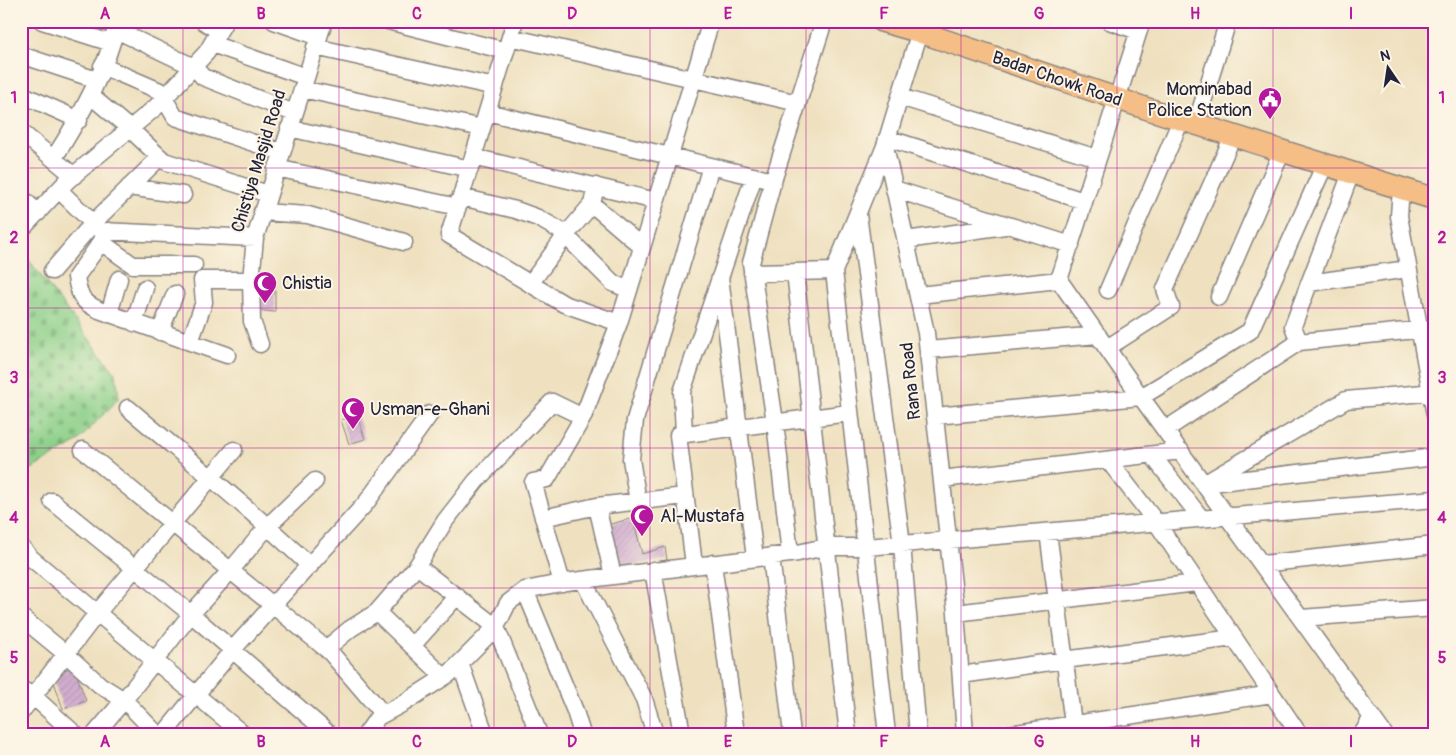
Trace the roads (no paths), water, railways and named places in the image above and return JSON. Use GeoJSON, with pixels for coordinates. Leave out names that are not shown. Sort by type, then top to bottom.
{"type":"FeatureCollection","features":[{"type":"Feature","properties":{"kind":"main road","name":"Badar Chowk Road"},"geometry":{"type":"LineString","coordinates":[[880,21],[922,27],[1116,98],[1435,199]]}},
{"type":"Feature","properties":{"kind":"street"},"geometry":{"type":"LineString","coordinates":[[42,21],[115,32],[194,67],[203,77],[292,120],[472,163],[596,186],[656,201]]}},
{"type":"Feature","properties":{"kind":"street"},"geometry":{"type":"LineString","coordinates":[[203,21],[304,83],[482,128]]}},
{"type":"Feature","properties":{"kind":"street"},"geometry":{"type":"LineString","coordinates":[[274,21],[317,42],[495,88]]}},
{"type":"Feature","properties":{"kind":"street","name":"Chistiya Masjid Road"},"geometry":{"type":"LineString","coordinates":[[260,344],[252,321],[251,280],[255,238],[324,21]]}},
{"type":"Feature","properties":{"kind":"street"},"geometry":{"type":"LineString","coordinates":[[388,21],[694,78],[798,103]]}},
{"type":"Feature","properties":{"kind":"street"},"geometry":{"type":"LineString","coordinates":[[515,21],[449,235],[564,304],[619,323]]}},
{"type":"Feature","properties":{"kind":"street"},"geometry":{"type":"LineString","coordinates":[[562,583],[534,482],[546,479],[583,417],[619,323],[711,21]]}},
{"type":"Feature","properties":{"kind":"street"},"geometry":{"type":"LineString","coordinates":[[790,554],[775,422],[751,262],[773,181],[824,21]]}},
{"type":"Feature","properties":{"kind":"street"},"geometry":{"type":"LineString","coordinates":[[1059,280],[1140,26],[1109,21]]}},
{"type":"Feature","properties":{"kind":"street"},"geometry":{"type":"LineString","coordinates":[[1108,290],[1188,122],[1228,21]]}},
{"type":"Feature","properties":{"kind":"street","name":"Rana Road"},"geometry":{"type":"LineString","coordinates":[[922,27],[886,142],[894,189],[926,333],[956,613],[965,734]]}},
{"type":"Feature","properties":{"kind":"street"},"geometry":{"type":"LineString","coordinates":[[54,158],[79,120],[91,96],[115,32]]}},
{"type":"Feature","properties":{"kind":"street"},"geometry":{"type":"LineString","coordinates":[[21,230],[74,176],[164,99],[207,52],[219,32]]}},
{"type":"Feature","properties":{"kind":"street"},"geometry":{"type":"LineString","coordinates":[[21,55],[100,73],[160,91],[175,117],[281,152]]}},
{"type":"Feature","properties":{"kind":"street"},"geometry":{"type":"LineString","coordinates":[[21,94],[79,120]]}},
{"type":"Feature","properties":{"kind":"street"},"geometry":{"type":"LineString","coordinates":[[91,96],[164,161],[268,194]]}},
{"type":"Feature","properties":{"kind":"street"},"geometry":{"type":"LineString","coordinates":[[900,97],[1097,158]]}},
{"type":"Feature","properties":{"kind":"street"},"geometry":{"type":"LineString","coordinates":[[487,112],[773,181]]}},
{"type":"Feature","properties":{"kind":"street"},"geometry":{"type":"LineString","coordinates":[[21,132],[74,176]]}},
{"type":"Feature","properties":{"kind":"street"},"geometry":{"type":"LineString","coordinates":[[928,350],[1103,342],[1171,307],[1165,289],[1233,136]]}},
{"type":"Feature","properties":{"kind":"street"},"geometry":{"type":"LineString","coordinates":[[886,734],[834,272],[886,142],[1084,201]]}},
{"type":"Feature","properties":{"kind":"street"},"geometry":{"type":"LineString","coordinates":[[1219,297],[1282,151]]}},
{"type":"Feature","properties":{"kind":"street"},"geometry":{"type":"LineString","coordinates":[[52,271],[93,223],[160,157]]}},
{"type":"Feature","properties":{"kind":"street"},"geometry":{"type":"LineString","coordinates":[[935,416],[1141,397],[1250,331],[1324,164]]}},
{"type":"Feature","properties":{"kind":"street"},"geometry":{"type":"LineString","coordinates":[[638,502],[631,459],[636,420],[712,166]]}},
{"type":"Feature","properties":{"kind":"street"},"geometry":{"type":"LineString","coordinates":[[276,168],[459,202],[516,210],[538,218],[566,235],[613,283],[629,290]]}},
{"type":"Feature","properties":{"kind":"street"},"geometry":{"type":"LineString","coordinates":[[1299,342],[1293,326],[1351,173]]}},
{"type":"Feature","properties":{"kind":"street"},"geometry":{"type":"LineString","coordinates":[[684,434],[682,392],[754,176]]}},
{"type":"Feature","properties":{"kind":"street"},"geometry":{"type":"LineString","coordinates":[[530,284],[566,235],[592,204],[596,186]]}},
{"type":"Feature","properties":{"kind":"street"},"geometry":{"type":"LineString","coordinates":[[129,187],[183,195]]}},
{"type":"Feature","properties":{"kind":"street"},"geometry":{"type":"LineString","coordinates":[[1401,188],[1398,216],[1408,269],[1427,329],[1435,415]]}},
{"type":"Feature","properties":{"kind":"street"},"geometry":{"type":"LineString","coordinates":[[894,189],[1071,244]]}},
{"type":"Feature","properties":{"kind":"street"},"geometry":{"type":"LineString","coordinates":[[59,190],[101,230],[105,237],[133,266],[194,265]]}},
{"type":"Feature","properties":{"kind":"street"},"geometry":{"type":"LineString","coordinates":[[21,197],[38,213]]}},
{"type":"Feature","properties":{"kind":"street"},"geometry":{"type":"LineString","coordinates":[[592,204],[642,247]]}},
{"type":"Feature","properties":{"kind":"street"},"geometry":{"type":"LineString","coordinates":[[262,212],[308,215],[404,242]]}},
{"type":"Feature","properties":{"kind":"street"},"geometry":{"type":"LineString","coordinates":[[858,212],[902,544],[918,734]]}},
{"type":"Feature","properties":{"kind":"street"},"geometry":{"type":"LineString","coordinates":[[906,240],[1009,225]]}},
{"type":"Feature","properties":{"kind":"street"},"geometry":{"type":"LineString","coordinates":[[105,237],[255,238]]}},
{"type":"Feature","properties":{"kind":"street"},"geometry":{"type":"LineString","coordinates":[[105,237],[76,277],[78,290],[85,304],[227,355]]}},
{"type":"Feature","properties":{"kind":"street"},"geometry":{"type":"LineString","coordinates":[[1309,283],[1408,269]]}},
{"type":"Feature","properties":{"kind":"street"},"geometry":{"type":"LineString","coordinates":[[795,272],[810,418],[848,734]]}},
{"type":"Feature","properties":{"kind":"street"},"geometry":{"type":"LineString","coordinates":[[752,273],[834,272]]}},
{"type":"Feature","properties":{"kind":"street"},"geometry":{"type":"LineString","coordinates":[[720,277],[739,427],[763,557],[792,734]]}},
{"type":"Feature","properties":{"kind":"street"},"geometry":{"type":"LineString","coordinates":[[109,314],[119,279]]}},
{"type":"Feature","properties":{"kind":"street"},"geometry":{"type":"LineString","coordinates":[[190,342],[204,302],[202,280],[251,280]]}},
{"type":"Feature","properties":{"kind":"street"},"geometry":{"type":"LineString","coordinates":[[1059,280],[1384,734]]}},
{"type":"Feature","properties":{"kind":"street"},"geometry":{"type":"LineString","coordinates":[[918,294],[1059,280]]}},
{"type":"Feature","properties":{"kind":"street"},"geometry":{"type":"LineString","coordinates":[[134,322],[145,288]]}},
{"type":"Feature","properties":{"kind":"street"},"geometry":{"type":"LineString","coordinates":[[160,332],[175,294]]}},
{"type":"Feature","properties":{"kind":"street"},"geometry":{"type":"LineString","coordinates":[[1165,430],[1299,342],[1427,329]]}},
{"type":"Feature","properties":{"kind":"street"},"geometry":{"type":"LineString","coordinates":[[1204,484],[1346,400],[1432,392]]}},
{"type":"Feature","properties":{"kind":"street"},"geometry":{"type":"LineString","coordinates":[[326,649],[350,629],[377,612],[417,566],[445,521],[476,481],[552,402],[583,417]]}},
{"type":"Feature","properties":{"kind":"street"},"geometry":{"type":"LineString","coordinates":[[128,408],[268,526],[310,566]]}},
{"type":"Feature","properties":{"kind":"street"},"geometry":{"type":"LineString","coordinates":[[694,566],[678,435],[850,413]]}},
{"type":"Feature","properties":{"kind":"street"},"geometry":{"type":"LineString","coordinates":[[164,734],[232,650],[366,503],[430,414]]}},
{"type":"Feature","properties":{"kind":"street"},"geometry":{"type":"LineString","coordinates":[[83,450],[326,649],[383,714]]}},
{"type":"Feature","properties":{"kind":"street"},"geometry":{"type":"LineString","coordinates":[[21,712],[27,693],[66,654],[98,612],[234,450]]}},
{"type":"Feature","properties":{"kind":"street"},"geometry":{"type":"LineString","coordinates":[[942,479],[1181,451]]}},
{"type":"Feature","properties":{"kind":"street"},"geometry":{"type":"LineString","coordinates":[[1152,455],[1201,518]]}},
{"type":"Feature","properties":{"kind":"street"},"geometry":{"type":"LineString","coordinates":[[1204,484],[1435,457]]}},
{"type":"Feature","properties":{"kind":"street"},"geometry":{"type":"LineString","coordinates":[[1108,460],[1156,522],[1299,734]]}},
{"type":"Feature","properties":{"kind":"street"},"geometry":{"type":"LineString","coordinates":[[95,734],[191,614],[268,526],[314,481]]}},
{"type":"Feature","properties":{"kind":"street"},"geometry":{"type":"LineString","coordinates":[[543,518],[597,506],[685,496]]}},
{"type":"Feature","properties":{"kind":"street"},"geometry":{"type":"LineString","coordinates":[[366,734],[378,717],[404,703],[444,677],[460,663],[496,627],[508,603],[525,590],[653,570],[790,554],[825,547],[866,547],[1435,499]]}},
{"type":"Feature","properties":{"kind":"street"},"geometry":{"type":"LineString","coordinates":[[52,501],[191,614],[329,734]]}},
{"type":"Feature","properties":{"kind":"street"},"geometry":{"type":"LineString","coordinates":[[597,506],[613,576]]}},
{"type":"Feature","properties":{"kind":"street"},"geometry":{"type":"LineString","coordinates":[[1048,532],[1073,724]]}},
{"type":"Feature","properties":{"kind":"street"},"geometry":{"type":"LineString","coordinates":[[1262,564],[1435,545]]}},
{"type":"Feature","properties":{"kind":"street"},"geometry":{"type":"LineString","coordinates":[[21,547],[31,558],[242,734]]}},
{"type":"Feature","properties":{"kind":"street"},"geometry":{"type":"LineString","coordinates":[[713,563],[736,734]]}},
{"type":"Feature","properties":{"kind":"street"},"geometry":{"type":"LineString","coordinates":[[417,566],[496,627],[539,734]]}},
{"type":"Feature","properties":{"kind":"street"},"geometry":{"type":"LineString","coordinates":[[653,570],[682,734]]}},
{"type":"Feature","properties":{"kind":"street"},"geometry":{"type":"LineString","coordinates":[[583,580],[644,699],[655,734]]}},
{"type":"Feature","properties":{"kind":"street"},"geometry":{"type":"LineString","coordinates":[[956,613],[1196,582]]}},
{"type":"Feature","properties":{"kind":"street"},"geometry":{"type":"LineString","coordinates":[[525,590],[575,710],[582,734]]}},
{"type":"Feature","properties":{"kind":"street"},"geometry":{"type":"LineString","coordinates":[[412,646],[457,596]]}},
{"type":"Feature","properties":{"kind":"street"},"geometry":{"type":"LineString","coordinates":[[1301,618],[1435,608]]}},
{"type":"Feature","properties":{"kind":"street"},"geometry":{"type":"LineString","coordinates":[[377,612],[444,677]]}},
{"type":"Feature","properties":{"kind":"street"},"geometry":{"type":"LineString","coordinates":[[21,617],[100,685],[124,700],[157,734]]}},
{"type":"Feature","properties":{"kind":"street"},"geometry":{"type":"LineString","coordinates":[[961,675],[1234,638]]}},
{"type":"Feature","properties":{"kind":"street"},"geometry":{"type":"LineString","coordinates":[[460,663],[485,734]]}},
{"type":"Feature","properties":{"kind":"street"},"geometry":{"type":"LineString","coordinates":[[27,693],[75,734]]}},
{"type":"Feature","properties":{"kind":"street"},"geometry":{"type":"LineString","coordinates":[[1009,734],[1272,694]]}},
{"type":"Feature","properties":{"kind":"street"},"geometry":{"type":"LineString","coordinates":[[1362,734],[1372,717]]}},
{"type":"Feature","properties":{"kind":"place","name":"Mominabad Police Station"},"geometry":{"type":"Point","coordinates":[1270,120]}},
{"type":"Feature","properties":{"kind":"place","name":"Chistia"},"geometry":{"type":"Point","coordinates":[265,304]}},
{"type":"Feature","properties":{"kind":"place","name":"Usman-e-Ghani"},"geometry":{"type":"Point","coordinates":[353,430]}},
{"type":"Feature","properties":{"kind":"place","name":"Al-Mustafa"},"geometry":{"type":"Point","coordinates":[642,537]}}]}
